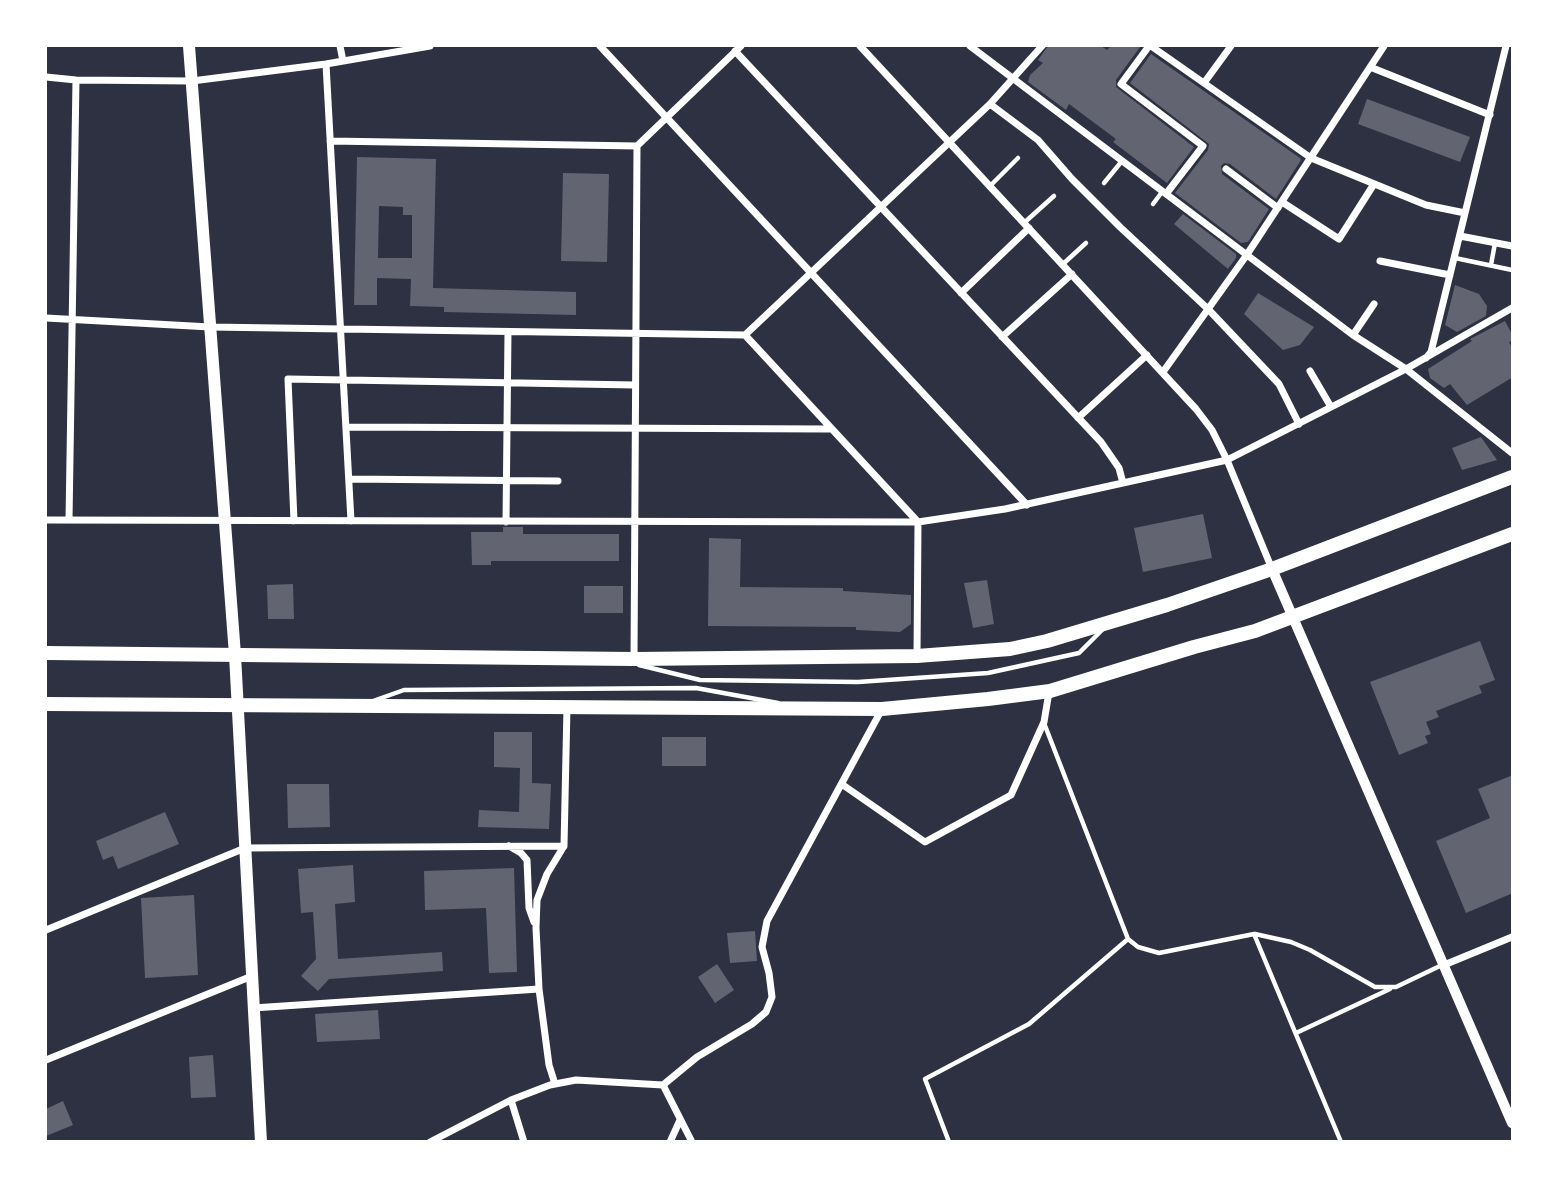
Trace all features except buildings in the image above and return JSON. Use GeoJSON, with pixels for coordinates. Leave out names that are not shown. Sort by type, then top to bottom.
{"type":"FeatureCollection","features":[{"type":"Feature","properties":{"kind":"main road"},"geometry":{"type":"LineString","coordinates":[[189,46],[235,655],[261,1142]]}},
{"type":"Feature","properties":{"kind":"main road"},"geometry":{"type":"LineString","coordinates":[[46,653],[634,659],[917,656],[1010,649],[1047,641],[1167,605],[1272,569],[1513,477]]}},
{"type":"Feature","properties":{"kind":"main road"},"geometry":{"type":"LineString","coordinates":[[46,704],[883,709],[1050,691],[1293,618],[1513,534]]}},
{"type":"Feature","properties":{"kind":"street"},"geometry":{"type":"LineString","coordinates":[[340,46],[343,61]]}},
{"type":"Feature","properties":{"kind":"street"},"geometry":{"type":"LineString","coordinates":[[46,77],[76,80],[192,81],[326,64],[430,46]]}},
{"type":"Feature","properties":{"kind":"street"},"geometry":{"type":"LineString","coordinates":[[600,46],[668,116],[1027,505]]}},
{"type":"Feature","properties":{"kind":"street"},"geometry":{"type":"LineString","coordinates":[[860,46],[1147,355],[1212,430],[1513,1123]]}},
{"type":"Feature","properties":{"kind":"street"},"geometry":{"type":"LineString","coordinates":[[970,46],[1353,335],[1406,369],[1513,453]]}},
{"type":"Feature","properties":{"kind":"street"},"geometry":{"type":"LineString","coordinates":[[46,318],[210,327],[745,335],[951,142],[990,104],[1042,46]]}},
{"type":"Feature","properties":{"kind":"street"},"geometry":{"type":"LineString","coordinates":[[1164,192],[1203,146],[1121,84],[1150,46],[1311,158],[1426,205],[1465,213]]}},
{"type":"Feature","properties":{"kind":"street"},"geometry":{"type":"LineString","coordinates":[[1204,82],[1231,46]]}},
{"type":"Feature","properties":{"kind":"street"},"geometry":{"type":"LineString","coordinates":[[1163,373],[1247,255],[1384,46]]}},
{"type":"Feature","properties":{"kind":"street"},"geometry":{"type":"LineString","coordinates":[[1423,361],[1431,352],[1506,46]]}},
{"type":"Feature","properties":{"kind":"street"},"geometry":{"type":"LineString","coordinates":[[330,141],[637,146],[738,48],[882,208],[1101,442],[1119,468],[1123,483]]}},
{"type":"Feature","properties":{"kind":"street"},"geometry":{"type":"LineString","coordinates":[[326,64],[351,522]]}},
{"type":"Feature","properties":{"kind":"street"},"geometry":{"type":"LineString","coordinates":[[1370,67],[1490,115]]}},
{"type":"Feature","properties":{"kind":"street"},"geometry":{"type":"LineString","coordinates":[[69,520],[76,80]]}},
{"type":"Feature","properties":{"kind":"street"},"geometry":{"type":"LineString","coordinates":[[990,104],[1038,140],[1120,227],[1208,309],[1279,384],[1299,424]]}},
{"type":"Feature","properties":{"kind":"street"},"geometry":{"type":"LineString","coordinates":[[634,659],[637,146]]}},
{"type":"Feature","properties":{"kind":"street"},"geometry":{"type":"LineString","coordinates":[[1226,169],[1280,205],[1339,239],[1374,184]]}},
{"type":"Feature","properties":{"kind":"street"},"geometry":{"type":"LineString","coordinates":[[961,293],[1027,225]]}},
{"type":"Feature","properties":{"kind":"street"},"geometry":{"type":"LineString","coordinates":[[1460,236],[1513,246]]}},
{"type":"Feature","properties":{"kind":"street"},"geometry":{"type":"LineString","coordinates":[[1380,261],[1450,275]]}},
{"type":"Feature","properties":{"kind":"street"},"geometry":{"type":"LineString","coordinates":[[1002,337],[1072,274]]}},
{"type":"Feature","properties":{"kind":"street"},"geometry":{"type":"LineString","coordinates":[[1353,335],[1374,304]]}},
{"type":"Feature","properties":{"kind":"street"},"geometry":{"type":"LineString","coordinates":[[46,520],[918,523],[1027,505],[1227,460],[1423,361],[1513,308]]}},
{"type":"Feature","properties":{"kind":"street"},"geometry":{"type":"LineString","coordinates":[[506,522],[508,332]]}},
{"type":"Feature","properties":{"kind":"street"},"geometry":{"type":"LineString","coordinates":[[745,335],[918,523],[917,656]]}},
{"type":"Feature","properties":{"kind":"street"},"geometry":{"type":"LineString","coordinates":[[1078,418],[1147,355]]}},
{"type":"Feature","properties":{"kind":"street"},"geometry":{"type":"LineString","coordinates":[[1310,371],[1331,407]]}},
{"type":"Feature","properties":{"kind":"street"},"geometry":{"type":"LineString","coordinates":[[294,521],[288,379],[635,385]]}},
{"type":"Feature","properties":{"kind":"street"},"geometry":{"type":"LineString","coordinates":[[346,427],[829,429]]}},
{"type":"Feature","properties":{"kind":"street"},"geometry":{"type":"LineString","coordinates":[[349,479],[558,481]]}},
{"type":"Feature","properties":{"kind":"street"},"geometry":{"type":"LineString","coordinates":[[843,785],[925,842],[1011,795],[1044,722],[1050,691]]}},
{"type":"Feature","properties":{"kind":"street"},"geometry":{"type":"LineString","coordinates":[[555,1084],[549,1065],[539,989],[536,928],[537,900],[547,874],[564,846],[567,707]]}},
{"type":"Feature","properties":{"kind":"street"},"geometry":{"type":"LineString","coordinates":[[430,1142],[511,1100],[555,1084],[576,1080],[663,1085],[697,1057],[752,1024],[766,1012],[772,997],[762,947],[767,922],[883,709]]}},
{"type":"Feature","properties":{"kind":"street"},"geometry":{"type":"LineString","coordinates":[[508,846],[527,860],[529,908],[536,928]]}},
{"type":"Feature","properties":{"kind":"street"},"geometry":{"type":"LineString","coordinates":[[46,930],[245,848],[564,846]]}},
{"type":"Feature","properties":{"kind":"street"},"geometry":{"type":"LineString","coordinates":[[1444,964],[1513,937]]}},
{"type":"Feature","properties":{"kind":"street"},"geometry":{"type":"LineString","coordinates":[[46,1060],[252,976]]}},
{"type":"Feature","properties":{"kind":"street"},"geometry":{"type":"LineString","coordinates":[[253,1007],[539,989]]}},
{"type":"Feature","properties":{"kind":"street"},"geometry":{"type":"LineString","coordinates":[[663,1085],[692,1142]]}},
{"type":"Feature","properties":{"kind":"street"},"geometry":{"type":"LineString","coordinates":[[511,1100],[524,1142]]}},
{"type":"Feature","properties":{"kind":"street"},"geometry":{"type":"LineString","coordinates":[[670,1142],[680,1119]]}},
{"type":"Feature","properties":{"kind":"lane"},"geometry":{"type":"LineString","coordinates":[[991,185],[1018,158]]}},
{"type":"Feature","properties":{"kind":"lane"},"geometry":{"type":"LineString","coordinates":[[1104,183],[1122,161]]}},
{"type":"Feature","properties":{"kind":"lane"},"geometry":{"type":"LineString","coordinates":[[1153,204],[1164,192]]}},
{"type":"Feature","properties":{"kind":"lane"},"geometry":{"type":"LineString","coordinates":[[1027,225],[1054,196]]}},
{"type":"Feature","properties":{"kind":"lane"},"geometry":{"type":"LineString","coordinates":[[1063,264],[1086,243]]}},
{"type":"Feature","properties":{"kind":"lane"},"geometry":{"type":"LineString","coordinates":[[1491,265],[1495,243]]}},
{"type":"Feature","properties":{"kind":"lane"},"geometry":{"type":"LineString","coordinates":[[1454,258],[1513,270]]}},
{"type":"Feature","properties":{"kind":"lane"},"geometry":{"type":"LineString","coordinates":[[615,659],[699,680],[858,682],[975,674],[1079,653],[1111,621]]}},
{"type":"Feature","properties":{"kind":"lane"},"geometry":{"type":"LineString","coordinates":[[359,706],[404,690],[683,688],[758,698],[802,708]]}},
{"type":"Feature","properties":{"kind":"lane"},"geometry":{"type":"LineString","coordinates":[[1044,722],[1128,939],[1138,947],[1159,953],[1254,934],[1291,942],[1310,950],[1375,987],[1395,987]]}},
{"type":"Feature","properties":{"kind":"lane"},"geometry":{"type":"LineString","coordinates":[[1254,934],[1341,1142]]}},
{"type":"Feature","properties":{"kind":"lane"},"geometry":{"type":"LineString","coordinates":[[949,1142],[925,1079],[1029,1024],[1128,939]]}},
{"type":"Feature","properties":{"kind":"lane"},"geometry":{"type":"LineString","coordinates":[[1296,1033],[1444,964]]}}]}
